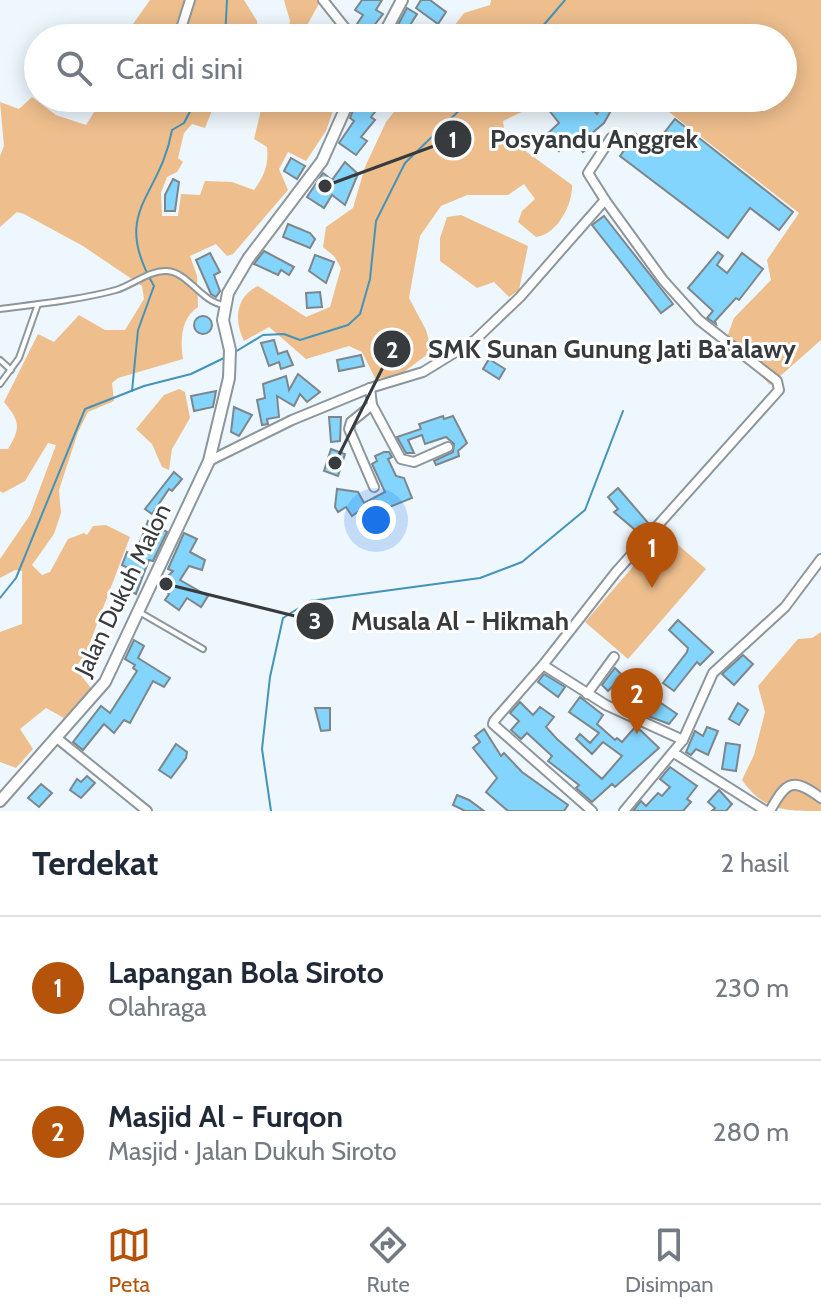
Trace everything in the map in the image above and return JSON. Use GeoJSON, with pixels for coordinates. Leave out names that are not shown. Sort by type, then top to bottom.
{"type":"FeatureCollection","features":[{"type":"Feature","properties":{"kind":"street"},"geometry":{"type":"LineString","coordinates":[[182,24],[190,0]]}},
{"type":"Feature","properties":{"kind":"street"},"geometry":{"type":"LineString","coordinates":[[323,0],[342,24]]}},
{"type":"Feature","properties":{"kind":"street"},"geometry":{"type":"LineString","coordinates":[[389,24],[402,0]]}},
{"type":"Feature","properties":{"kind":"street","name":"Jalan Dukuh Malon"},"geometry":{"type":"LineString","coordinates":[[0,801],[58,739],[105,682],[209,461],[229,378],[230,353],[223,320],[228,293],[248,259],[322,161],[344,112]]}},
{"type":"Feature","properties":{"kind":"street"},"geometry":{"type":"LineString","coordinates":[[592,811],[539,768],[493,724],[494,721],[543,665],[616,572],[779,390],[777,381],[699,320],[663,280],[605,200],[588,173],[611,138]]}},
{"type":"Feature","properties":{"kind":"street"},"geometry":{"type":"LineString","coordinates":[[209,461],[370,388],[423,372],[475,340],[499,318],[605,200]]}},
{"type":"Feature","properties":{"kind":"street"},"geometry":{"type":"LineString","coordinates":[[370,388],[372,405],[401,459],[414,462],[448,447]]}},
{"type":"Feature","properties":{"kind":"street"},"geometry":{"type":"LineString","coordinates":[[372,405],[351,422],[349,429],[374,487]]}},
{"type":"Feature","properties":{"kind":"street"},"geometry":{"type":"LineString","coordinates":[[624,811],[683,740],[713,673],[777,615],[821,559]]}},
{"type":"Feature","properties":{"kind":"street"},"geometry":{"type":"LineString","coordinates":[[587,694],[614,657]]}},
{"type":"Feature","properties":{"kind":"street"},"geometry":{"type":"LineString","coordinates":[[543,665],[587,694],[683,740]]}},
{"type":"Feature","properties":{"kind":"street"},"geometry":{"type":"LineString","coordinates":[[58,739],[147,811]]}},
{"type":"Feature","properties":{"kind":"street"},"geometry":{"type":"LineString","coordinates":[[674,753],[768,811],[780,791],[789,785],[803,785],[821,798]]}},
{"type":"Feature","properties":{"kind":"lane"},"geometry":{"type":"LineString","coordinates":[[0,309],[113,291],[153,273],[171,271],[205,299],[226,305]]}},
{"type":"Feature","properties":{"kind":"lane"},"geometry":{"type":"LineString","coordinates":[[0,384],[11,370],[32,326],[38,304]]}},
{"type":"Feature","properties":{"kind":"lane"},"geometry":{"type":"LineString","coordinates":[[0,360],[11,370]]}},
{"type":"Feature","properties":{"kind":"lane"},"geometry":{"type":"LineString","coordinates":[[139,612],[203,649]]}},
{"type":"Feature","properties":{"kind":"shaded area"},"geometry":{"type":"Polygon","coordinates":[[[150,0],[244,0],[257,24],[195,24],[133,24],[150,0]]]}},
{"type":"Feature","properties":{"kind":"shaded area"},"geometry":{"type":"Polygon","coordinates":[[[284,0],[321,0],[308,24],[289,24],[284,0]]]}},
{"type":"Feature","properties":{"kind":"shaded area"},"geometry":{"type":"Polygon","coordinates":[[[491,0],[821,0],[821,340],[770,385],[726,340],[734,318],[771,280],[767,260],[799,213],[669,112],[797,112],[797,24],[456,24],[464,13],[490,5],[491,0]]]}},
{"type":"Feature","properties":{"kind":"shaded area"},"geometry":{"type":"Polygon","coordinates":[[[0,102],[19,109],[24,104],[24,112],[52,112],[86,125],[94,112],[211,112],[205,128],[192,124],[184,133],[178,158],[183,162],[177,172],[167,177],[161,193],[162,216],[178,216],[181,194],[200,195],[205,181],[232,182],[254,190],[263,175],[267,159],[267,147],[254,139],[261,112],[333,112],[326,131],[306,161],[288,152],[279,169],[288,190],[233,254],[227,256],[216,244],[190,256],[197,276],[198,307],[185,323],[183,359],[118,378],[112,383],[114,401],[88,412],[78,432],[59,490],[61,513],[54,534],[32,565],[42,575],[50,572],[68,539],[84,533],[87,535],[93,526],[106,525],[130,537],[86,653],[75,668],[91,688],[64,718],[46,708],[20,729],[33,749],[16,768],[0,762],[0,632],[22,624],[22,571],[15,570],[0,578],[0,559],[30,515],[56,445],[48,443],[25,481],[3,493],[0,491],[0,449],[8,449],[17,430],[16,420],[4,402],[38,334],[54,342],[79,315],[105,330],[125,330],[144,299],[142,286],[83,246],[24,214],[17,212],[0,227],[0,156],[4,146],[0,102]]]}},
{"type":"Feature","properties":{"kind":"shaded area"},"geometry":{"type":"Polygon","coordinates":[[[394,112],[522,112],[503,121],[505,136],[572,185],[570,201],[557,225],[536,237],[518,222],[522,211],[535,199],[524,184],[508,195],[467,195],[441,206],[420,236],[409,298],[426,330],[432,351],[397,377],[375,378],[362,352],[349,346],[306,359],[269,327],[244,341],[239,326],[239,310],[245,296],[258,286],[306,317],[330,307],[341,268],[334,256],[323,247],[326,227],[353,208],[365,167],[394,112]]]}},
{"type":"Feature","properties":{"kind":"shaded area"},"geometry":{"type":"Polygon","coordinates":[[[461,215],[528,246],[519,290],[509,297],[494,282],[477,288],[440,261],[440,238],[447,217],[461,215]]]}},
{"type":"Feature","properties":{"kind":"shaded area"},"geometry":{"type":"Polygon","coordinates":[[[179,389],[185,392],[190,418],[172,449],[169,470],[162,467],[152,444],[136,429],[164,395],[179,389]]]}},
{"type":"Feature","properties":{"kind":"shaded area"},"geometry":{"type":"Polygon","coordinates":[[[663,532],[706,569],[628,659],[585,622],[663,532]]]}},
{"type":"Feature","properties":{"kind":"shaded area"},"geometry":{"type":"Polygon","coordinates":[[[821,632],[821,811],[796,811],[776,807],[758,798],[742,780],[754,755],[765,712],[758,686],[798,639],[812,638],[821,632]]]}},
{"type":"Feature","properties":{"kind":"building"},"geometry":{"type":"Polygon","coordinates":[[[362,0],[382,0],[376,10],[383,14],[375,24],[357,24],[363,15],[355,10],[362,0]]]}},
{"type":"Feature","properties":{"kind":"building"},"geometry":{"type":"Polygon","coordinates":[[[421,0],[430,0],[446,12],[438,24],[416,8],[421,0]]]}},
{"type":"Feature","properties":{"kind":"building"},"geometry":{"type":"Polygon","coordinates":[[[407,8],[417,14],[411,24],[398,24],[407,8]]]}},
{"type":"Feature","properties":{"kind":"building"},"geometry":{"type":"Polygon","coordinates":[[[352,112],[375,112],[371,117],[375,120],[361,137],[367,141],[356,155],[339,143],[354,121],[350,118],[352,112]]]}},
{"type":"Feature","properties":{"kind":"building"},"geometry":{"type":"Polygon","coordinates":[[[550,112],[610,112],[604,123],[590,135],[596,141],[583,152],[572,139],[559,151],[545,136],[559,123],[550,112]]]}},
{"type":"Feature","properties":{"kind":"building"},"geometry":{"type":"Polygon","coordinates":[[[675,119],[793,212],[779,230],[750,208],[728,238],[620,156],[636,134],[653,147],[675,119]]]}},
{"type":"Feature","properties":{"kind":"building"},"geometry":{"type":"Polygon","coordinates":[[[291,158],[305,166],[297,179],[284,171],[291,158]]]}},
{"type":"Feature","properties":{"kind":"building"},"geometry":{"type":"Polygon","coordinates":[[[345,162],[358,174],[345,205],[332,195],[324,208],[307,197],[323,173],[332,180],[345,162]]]}},
{"type":"Feature","properties":{"kind":"building"},"geometry":{"type":"Polygon","coordinates":[[[173,179],[179,182],[175,211],[165,211],[165,195],[173,179]]]}},
{"type":"Feature","properties":{"kind":"building"},"geometry":{"type":"Polygon","coordinates":[[[604,216],[673,304],[661,313],[592,225],[604,216]]]}},
{"type":"Feature","properties":{"kind":"building"},"geometry":{"type":"Polygon","coordinates":[[[288,224],[310,233],[315,239],[310,248],[283,237],[288,224]]]}},
{"type":"Feature","properties":{"kind":"building"},"geometry":{"type":"Polygon","coordinates":[[[264,251],[294,267],[289,275],[281,270],[278,275],[254,264],[264,251]]]}},
{"type":"Feature","properties":{"kind":"building"},"geometry":{"type":"Polygon","coordinates":[[[718,252],[723,256],[717,265],[727,273],[742,253],[763,269],[739,300],[736,298],[715,321],[716,324],[707,318],[713,311],[688,288],[718,252]]]}},
{"type":"Feature","properties":{"kind":"building"},"geometry":{"type":"Polygon","coordinates":[[[210,253],[220,272],[214,275],[220,291],[216,297],[211,294],[196,260],[210,253]]]}},
{"type":"Feature","properties":{"kind":"building"},"geometry":{"type":"Polygon","coordinates":[[[315,255],[334,262],[326,283],[309,271],[315,255]]]}},
{"type":"Feature","properties":{"kind":"building"},"geometry":{"type":"Polygon","coordinates":[[[320,292],[322,307],[307,308],[306,293],[320,292]]]}},
{"type":"Feature","properties":{"kind":"building"},"geometry":{"type":"Polygon","coordinates":[[[199,316],[207,316],[212,325],[210,332],[199,334],[194,329],[194,321],[199,316]]]}},
{"type":"Feature","properties":{"kind":"building"},"geometry":{"type":"Polygon","coordinates":[[[274,340],[278,354],[287,351],[293,365],[281,369],[279,362],[269,366],[261,343],[274,340]]]}},
{"type":"Feature","properties":{"kind":"building"},"geometry":{"type":"Polygon","coordinates":[[[361,355],[364,366],[339,371],[337,360],[361,355]]]}},
{"type":"Feature","properties":{"kind":"building"},"geometry":{"type":"Polygon","coordinates":[[[489,359],[505,369],[499,379],[483,369],[489,359]]]}},
{"type":"Feature","properties":{"kind":"building"},"geometry":{"type":"Polygon","coordinates":[[[298,374],[320,392],[307,402],[300,394],[294,406],[277,396],[279,417],[267,419],[268,424],[262,425],[257,400],[265,398],[263,384],[286,376],[289,390],[298,374]]]}},
{"type":"Feature","properties":{"kind":"building"},"geometry":{"type":"Polygon","coordinates":[[[216,391],[213,407],[194,411],[191,396],[216,391]]]}},
{"type":"Feature","properties":{"kind":"building"},"geometry":{"type":"Polygon","coordinates":[[[234,407],[252,415],[239,436],[231,432],[234,407]]]}},
{"type":"Feature","properties":{"kind":"building"},"geometry":{"type":"Polygon","coordinates":[[[443,416],[444,419],[453,416],[467,443],[458,451],[459,456],[436,465],[434,461],[453,452],[454,444],[446,437],[425,444],[422,435],[408,440],[414,453],[406,453],[397,437],[421,429],[419,424],[443,416]]]}},
{"type":"Feature","properties":{"kind":"building"},"geometry":{"type":"Polygon","coordinates":[[[329,417],[341,417],[340,441],[331,442],[329,417]]]}},
{"type":"Feature","properties":{"kind":"building"},"geometry":{"type":"Polygon","coordinates":[[[331,449],[345,454],[338,476],[324,471],[331,449]]]}},
{"type":"Feature","properties":{"kind":"building"},"geometry":{"type":"Polygon","coordinates":[[[389,452],[392,457],[388,459],[396,476],[404,478],[412,498],[362,518],[359,511],[352,516],[346,507],[338,512],[335,507],[337,489],[358,492],[364,503],[385,492],[372,464],[377,461],[375,456],[389,452]]]}},
{"type":"Feature","properties":{"kind":"building"},"geometry":{"type":"Polygon","coordinates":[[[174,472],[182,479],[172,491],[169,489],[152,514],[145,509],[174,472]]]}},
{"type":"Feature","properties":{"kind":"building"},"geometry":{"type":"Polygon","coordinates":[[[618,488],[649,524],[640,534],[614,512],[618,509],[608,497],[618,488]]]}},
{"type":"Feature","properties":{"kind":"building"},"geometry":{"type":"Polygon","coordinates":[[[148,521],[167,532],[153,561],[149,560],[136,594],[120,586],[128,568],[122,565],[127,552],[135,555],[148,521]]]}},
{"type":"Feature","properties":{"kind":"building"},"geometry":{"type":"Polygon","coordinates":[[[184,533],[197,539],[190,552],[205,560],[202,570],[189,566],[180,580],[208,596],[201,607],[187,598],[179,610],[165,600],[169,594],[160,584],[173,571],[168,569],[184,533]]]}},
{"type":"Feature","properties":{"kind":"building"},"geometry":{"type":"Polygon","coordinates":[[[678,620],[713,652],[700,665],[697,662],[674,691],[663,683],[688,648],[669,630],[678,620]]]}},
{"type":"Feature","properties":{"kind":"building"},"geometry":{"type":"Polygon","coordinates":[[[134,640],[144,646],[138,658],[170,678],[164,687],[153,681],[130,723],[124,720],[114,733],[104,724],[83,750],[73,742],[101,706],[110,713],[137,671],[133,668],[135,665],[125,659],[134,640]]]}},
{"type":"Feature","properties":{"kind":"building"},"geometry":{"type":"Polygon","coordinates":[[[743,655],[753,664],[734,685],[722,674],[743,655]]]}},
{"type":"Feature","properties":{"kind":"building"},"geometry":{"type":"Polygon","coordinates":[[[615,668],[623,676],[608,691],[602,685],[615,668]]]}},
{"type":"Feature","properties":{"kind":"building"},"geometry":{"type":"Polygon","coordinates":[[[544,674],[565,687],[558,697],[538,682],[544,674]]]}},
{"type":"Feature","properties":{"kind":"building"},"geometry":{"type":"Polygon","coordinates":[[[580,697],[603,715],[597,724],[615,740],[617,738],[622,742],[636,726],[659,748],[615,787],[612,784],[592,802],[576,788],[579,785],[548,761],[552,756],[527,733],[521,739],[511,730],[519,721],[510,713],[520,702],[533,715],[540,707],[554,717],[546,727],[602,779],[622,756],[603,742],[592,754],[576,739],[580,734],[590,743],[599,733],[569,712],[580,697]]]}},
{"type":"Feature","properties":{"kind":"building"},"geometry":{"type":"Polygon","coordinates":[[[658,701],[677,714],[669,724],[648,716],[658,701]]]}},
{"type":"Feature","properties":{"kind":"building"},"geometry":{"type":"Polygon","coordinates":[[[738,703],[748,710],[739,725],[729,719],[738,703]]]}},
{"type":"Feature","properties":{"kind":"building"},"geometry":{"type":"Polygon","coordinates":[[[315,708],[330,708],[330,730],[321,731],[315,708]]]}},
{"type":"Feature","properties":{"kind":"building"},"geometry":{"type":"Polygon","coordinates":[[[707,727],[718,731],[708,755],[696,749],[691,755],[686,752],[695,731],[703,736],[707,727]]]}},
{"type":"Feature","properties":{"kind":"building"},"geometry":{"type":"Polygon","coordinates":[[[484,729],[501,756],[504,753],[522,772],[568,805],[564,811],[508,811],[486,792],[497,778],[473,748],[480,742],[475,736],[484,729]]]}},
{"type":"Feature","properties":{"kind":"building"},"geometry":{"type":"Polygon","coordinates":[[[726,743],[740,745],[736,771],[722,769],[726,743]]]}},
{"type":"Feature","properties":{"kind":"building"},"geometry":{"type":"Polygon","coordinates":[[[176,744],[187,752],[171,778],[159,770],[176,744]]]}},
{"type":"Feature","properties":{"kind":"building"},"geometry":{"type":"Polygon","coordinates":[[[670,767],[697,786],[687,799],[691,802],[683,811],[633,811],[641,801],[646,806],[658,793],[662,796],[670,787],[660,779],[670,767]]]}},
{"type":"Feature","properties":{"kind":"building"},"geometry":{"type":"Polygon","coordinates":[[[87,776],[95,783],[81,798],[70,790],[77,779],[81,782],[87,776]]]}},
{"type":"Feature","properties":{"kind":"building"},"geometry":{"type":"Polygon","coordinates":[[[41,784],[52,793],[39,807],[28,798],[41,784]]]}},
{"type":"Feature","properties":{"kind":"building"},"geometry":{"type":"Polygon","coordinates":[[[719,790],[732,804],[726,811],[712,811],[715,808],[708,802],[719,790]]]}},
{"type":"Feature","properties":{"kind":"building"},"geometry":{"type":"Polygon","coordinates":[[[457,795],[484,811],[465,811],[453,805],[457,795]]]}},
{"type":"Feature","properties":{"kind":"waterway"},"geometry":{"type":"LineString","coordinates":[[226,24],[227,0]]}},
{"type":"Feature","properties":{"kind":"waterway"},"geometry":{"type":"LineString","coordinates":[[545,24],[565,0]]}},
{"type":"Feature","properties":{"kind":"waterway"},"geometry":{"type":"LineString","coordinates":[[132,391],[138,330],[154,286],[142,260],[137,221],[166,153],[172,130],[184,123],[190,112]]}},
{"type":"Feature","properties":{"kind":"waterway"},"geometry":{"type":"LineString","coordinates":[[235,352],[263,335],[284,334],[300,340],[348,325],[360,314],[370,279],[376,221],[405,163],[458,112]]}},
{"type":"Feature","properties":{"kind":"waterway"},"geometry":{"type":"LineString","coordinates":[[0,598],[16,578],[85,409],[144,386],[191,374],[226,357]]}},
{"type":"Feature","properties":{"kind":"waterway"},"geometry":{"type":"LineString","coordinates":[[271,811],[262,749],[270,677],[283,618],[310,601],[480,578],[522,562],[585,510],[623,411]]}},
{"type":"Feature","properties":{"kind":"place","name":"Posyandu Anggrek"},"geometry":{"type":"Point","coordinates":[325,186]}},
{"type":"Feature","properties":{"kind":"place","name":"SMK Sunan Gunung Jati Ba'alawy"},"geometry":{"type":"Point","coordinates":[335,463]}},
{"type":"Feature","properties":{"kind":"place","name":"Musala Al - Hikmah"},"geometry":{"type":"Point","coordinates":[166,584]}},
{"type":"Feature","properties":{"kind":"place","name":"Lapangan Bola Siroto"},"geometry":{"type":"Point","coordinates":[652,588]}},
{"type":"Feature","properties":{"kind":"place","name":"Masjid Al - Furqon"},"geometry":{"type":"Point","coordinates":[637,734]}}]}
